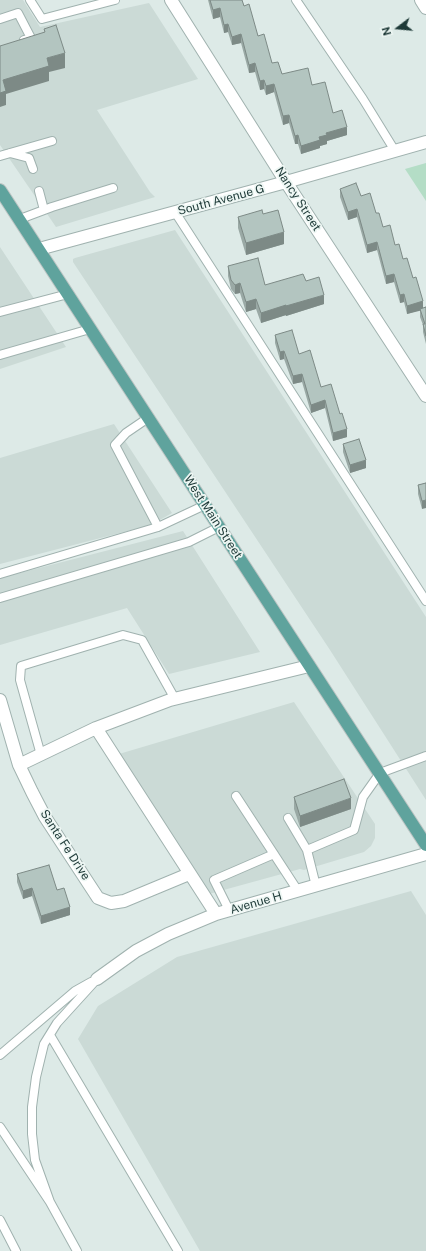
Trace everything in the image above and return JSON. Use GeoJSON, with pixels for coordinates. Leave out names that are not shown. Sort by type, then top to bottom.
{"type":"FeatureCollection","features":[{"type":"Feature","properties":{"kind":"main road","name":"West Main Street"},"geometry":{"type":"LineString","coordinates":[[0,190],[426,845]]}},
{"type":"Feature","properties":{"kind":"street","name":"Nancy Street"},"geometry":{"type":"LineString","coordinates":[[171,0],[286,182],[426,396]]}},
{"type":"Feature","properties":{"kind":"street"},"geometry":{"type":"LineString","coordinates":[[421,0],[426,8]]}},
{"type":"Feature","properties":{"kind":"street","name":"South Avenue G"},"geometry":{"type":"LineString","coordinates":[[39,249],[286,182],[426,142]]}},
{"type":"Feature","properties":{"kind":"street"},"geometry":{"type":"LineString","coordinates":[[19,765],[96,728],[175,699],[309,666]]}},
{"type":"Feature","properties":{"kind":"street","name":"Santa Fe Drive"},"geometry":{"type":"LineString","coordinates":[[0,700],[19,765],[45,817],[98,898],[111,902],[124,901],[189,874]]}},
{"type":"Feature","properties":{"kind":"street"},"geometry":{"type":"LineString","coordinates":[[96,728],[216,914]]}},
{"type":"Feature","properties":{"kind":"street","name":"Avenue H"},"geometry":{"type":"LineString","coordinates":[[97,979],[136,951],[168,934],[216,914],[426,854]]}},
{"type":"Feature","properties":{"kind":"lane"},"geometry":{"type":"LineString","coordinates":[[30,0],[42,19],[115,0]]}},
{"type":"Feature","properties":{"kind":"lane"},"geometry":{"type":"LineString","coordinates":[[296,0],[363,99],[395,151]]}},
{"type":"Feature","properties":{"kind":"lane"},"geometry":{"type":"LineString","coordinates":[[0,18],[18,13],[31,38],[19,42]]}},
{"type":"Feature","properties":{"kind":"lane"},"geometry":{"type":"LineString","coordinates":[[0,156],[52,141]]}},
{"type":"Feature","properties":{"kind":"lane"},"geometry":{"type":"LineString","coordinates":[[10,153],[29,158],[33,169]]}},
{"type":"Feature","properties":{"kind":"lane"},"geometry":{"type":"LineString","coordinates":[[20,219],[113,188]]}},
{"type":"Feature","properties":{"kind":"lane"},"geometry":{"type":"LineString","coordinates":[[39,191],[44,210]]}},
{"type":"Feature","properties":{"kind":"lane"},"geometry":{"type":"LineString","coordinates":[[175,212],[426,601]]}},
{"type":"Feature","properties":{"kind":"lane"},"geometry":{"type":"LineString","coordinates":[[0,312],[68,294]]}},
{"type":"Feature","properties":{"kind":"lane"},"geometry":{"type":"LineString","coordinates":[[0,355],[90,329]]}},
{"type":"Feature","properties":{"kind":"lane"},"geometry":{"type":"LineString","coordinates":[[148,418],[126,433],[115,444],[158,527]]}},
{"type":"Feature","properties":{"kind":"lane"},"geometry":{"type":"LineString","coordinates":[[0,574],[158,527],[204,505]]}},
{"type":"Feature","properties":{"kind":"lane"},"geometry":{"type":"LineString","coordinates":[[0,598],[189,542],[219,527]]}},
{"type":"Feature","properties":{"kind":"lane"},"geometry":{"type":"LineString","coordinates":[[41,755],[20,680],[21,666],[123,635],[142,640],[175,699]]}},
{"type":"Feature","properties":{"kind":"lane"},"geometry":{"type":"LineString","coordinates":[[307,850],[354,830],[363,797],[380,773],[426,756]]}},
{"type":"Feature","properties":{"kind":"lane"},"geometry":{"type":"LineString","coordinates":[[236,796],[298,891]]}},
{"type":"Feature","properties":{"kind":"lane"},"geometry":{"type":"LineString","coordinates":[[288,818],[307,850],[316,886]]}},
{"type":"Feature","properties":{"kind":"lane"},"geometry":{"type":"LineString","coordinates":[[229,910],[214,880],[274,854]]}},
{"type":"Feature","properties":{"kind":"lane"},"geometry":{"type":"LineString","coordinates":[[50,1202],[35,1160],[32,1134],[32,1108],[36,1077],[44,1044],[57,1023],[97,979]]}},
{"type":"Feature","properties":{"kind":"lane"},"geometry":{"type":"LineString","coordinates":[[0,1055],[75,991],[97,979]]}},
{"type":"Feature","properties":{"kind":"lane"},"geometry":{"type":"LineString","coordinates":[[50,1035],[178,1251]]}},
{"type":"Feature","properties":{"kind":"lane"},"geometry":{"type":"LineString","coordinates":[[0,1127],[50,1202],[77,1251]]}},
{"type":"Feature","properties":{"kind":"lane"},"geometry":{"type":"LineString","coordinates":[[0,1220],[16,1251]]}},
{"type":"Feature","properties":{"kind":"shaded area"},"geometry":{"type":"Polygon","coordinates":[[[0,0],[23,0],[40,27],[149,3],[198,79],[97,110],[150,192],[155,197],[56,227],[0,145],[0,0]]]}},
{"type":"Feature","properties":{"kind":"shaded area"},"geometry":{"type":"Polygon","coordinates":[[[175,230],[426,617],[426,800],[330,650],[73,262],[73,259],[75,258],[175,230]]]}},
{"type":"Feature","properties":{"kind":"shaded area"},"geometry":{"type":"Polygon","coordinates":[[[0,247],[66,347],[0,369],[0,247]]]}},
{"type":"Feature","properties":{"kind":"shaded area"},"geometry":{"type":"Polygon","coordinates":[[[114,424],[172,513],[151,525],[0,564],[0,458],[114,424]]]}},
{"type":"Feature","properties":{"kind":"shaded area"},"geometry":{"type":"Polygon","coordinates":[[[183,531],[260,652],[169,674],[127,608],[0,645],[0,578],[183,531]]]}},
{"type":"Feature","properties":{"kind":"shaded area"},"geometry":{"type":"Polygon","coordinates":[[[294,702],[375,824],[375,838],[371,846],[364,852],[304,870],[300,869],[209,894],[119,754],[294,702]]]}},
{"type":"Feature","properties":{"kind":"shaded area"},"geometry":{"type":"Polygon","coordinates":[[[411,891],[426,915],[426,1251],[200,1251],[78,1039],[98,1006],[177,957],[411,891]]]}},
{"type":"Feature","properties":{"kind":"green space"},"geometry":{"type":"Polygon","coordinates":[[[426,163],[426,201],[405,169],[426,163]]]}},
{"type":"Feature","properties":{"kind":"building"},"geometry":{"type":"Polygon","coordinates":[[[210,0],[242,0],[244,6],[249,4],[258,36],[264,34],[272,63],[278,62],[282,74],[308,68],[312,85],[325,82],[333,113],[342,110],[347,127],[326,133],[327,135],[319,137],[320,140],[301,146],[298,135],[295,136],[289,115],[283,116],[274,84],[266,86],[264,80],[260,81],[255,63],[249,65],[241,34],[232,37],[228,24],[224,25],[220,8],[213,10],[210,0]]]}},
{"type":"Feature","properties":{"kind":"building"},"geometry":{"type":"Polygon","coordinates":[[[56,25],[65,53],[47,58],[49,66],[3,80],[6,91],[0,93],[0,46],[45,32],[44,29],[56,25]]]}},
{"type":"Feature","properties":{"kind":"building"},"geometry":{"type":"Polygon","coordinates":[[[356,183],[361,196],[370,193],[376,213],[379,213],[383,227],[390,225],[395,245],[399,244],[403,259],[407,258],[413,278],[416,277],[423,301],[407,306],[404,294],[400,295],[394,274],[386,276],[377,242],[367,245],[357,209],[348,212],[340,189],[356,183]]]}},
{"type":"Feature","properties":{"kind":"building"},"geometry":{"type":"Polygon","coordinates":[[[262,210],[263,214],[278,210],[284,232],[246,243],[238,217],[262,210]]]}},
{"type":"Feature","properties":{"kind":"building"},"geometry":{"type":"Polygon","coordinates":[[[258,258],[265,285],[303,274],[306,281],[319,277],[324,295],[261,313],[256,299],[246,302],[240,283],[235,285],[231,280],[228,266],[258,258]]]}},
{"type":"Feature","properties":{"kind":"building"},"geometry":{"type":"Polygon","coordinates":[[[426,307],[426,336],[423,324],[425,324],[420,309],[426,307]]]}},
{"type":"Feature","properties":{"kind":"building"},"geometry":{"type":"Polygon","coordinates":[[[292,330],[299,354],[310,350],[321,387],[331,384],[340,414],[342,413],[347,429],[333,433],[325,400],[311,405],[302,374],[293,376],[284,351],[280,352],[275,335],[292,330]]]}},
{"type":"Feature","properties":{"kind":"building"},"geometry":{"type":"Polygon","coordinates":[[[359,439],[366,460],[350,465],[343,444],[359,439]]]}},
{"type":"Feature","properties":{"kind":"building"},"geometry":{"type":"Polygon","coordinates":[[[426,483],[426,500],[422,501],[418,485],[426,483]]]}},
{"type":"Feature","properties":{"kind":"building"},"geometry":{"type":"Polygon","coordinates":[[[344,779],[351,798],[300,816],[294,797],[344,779]]]}},
{"type":"Feature","properties":{"kind":"building"},"geometry":{"type":"Polygon","coordinates":[[[49,865],[57,890],[64,888],[70,907],[41,916],[32,888],[23,891],[17,874],[49,865]]]}}]}
